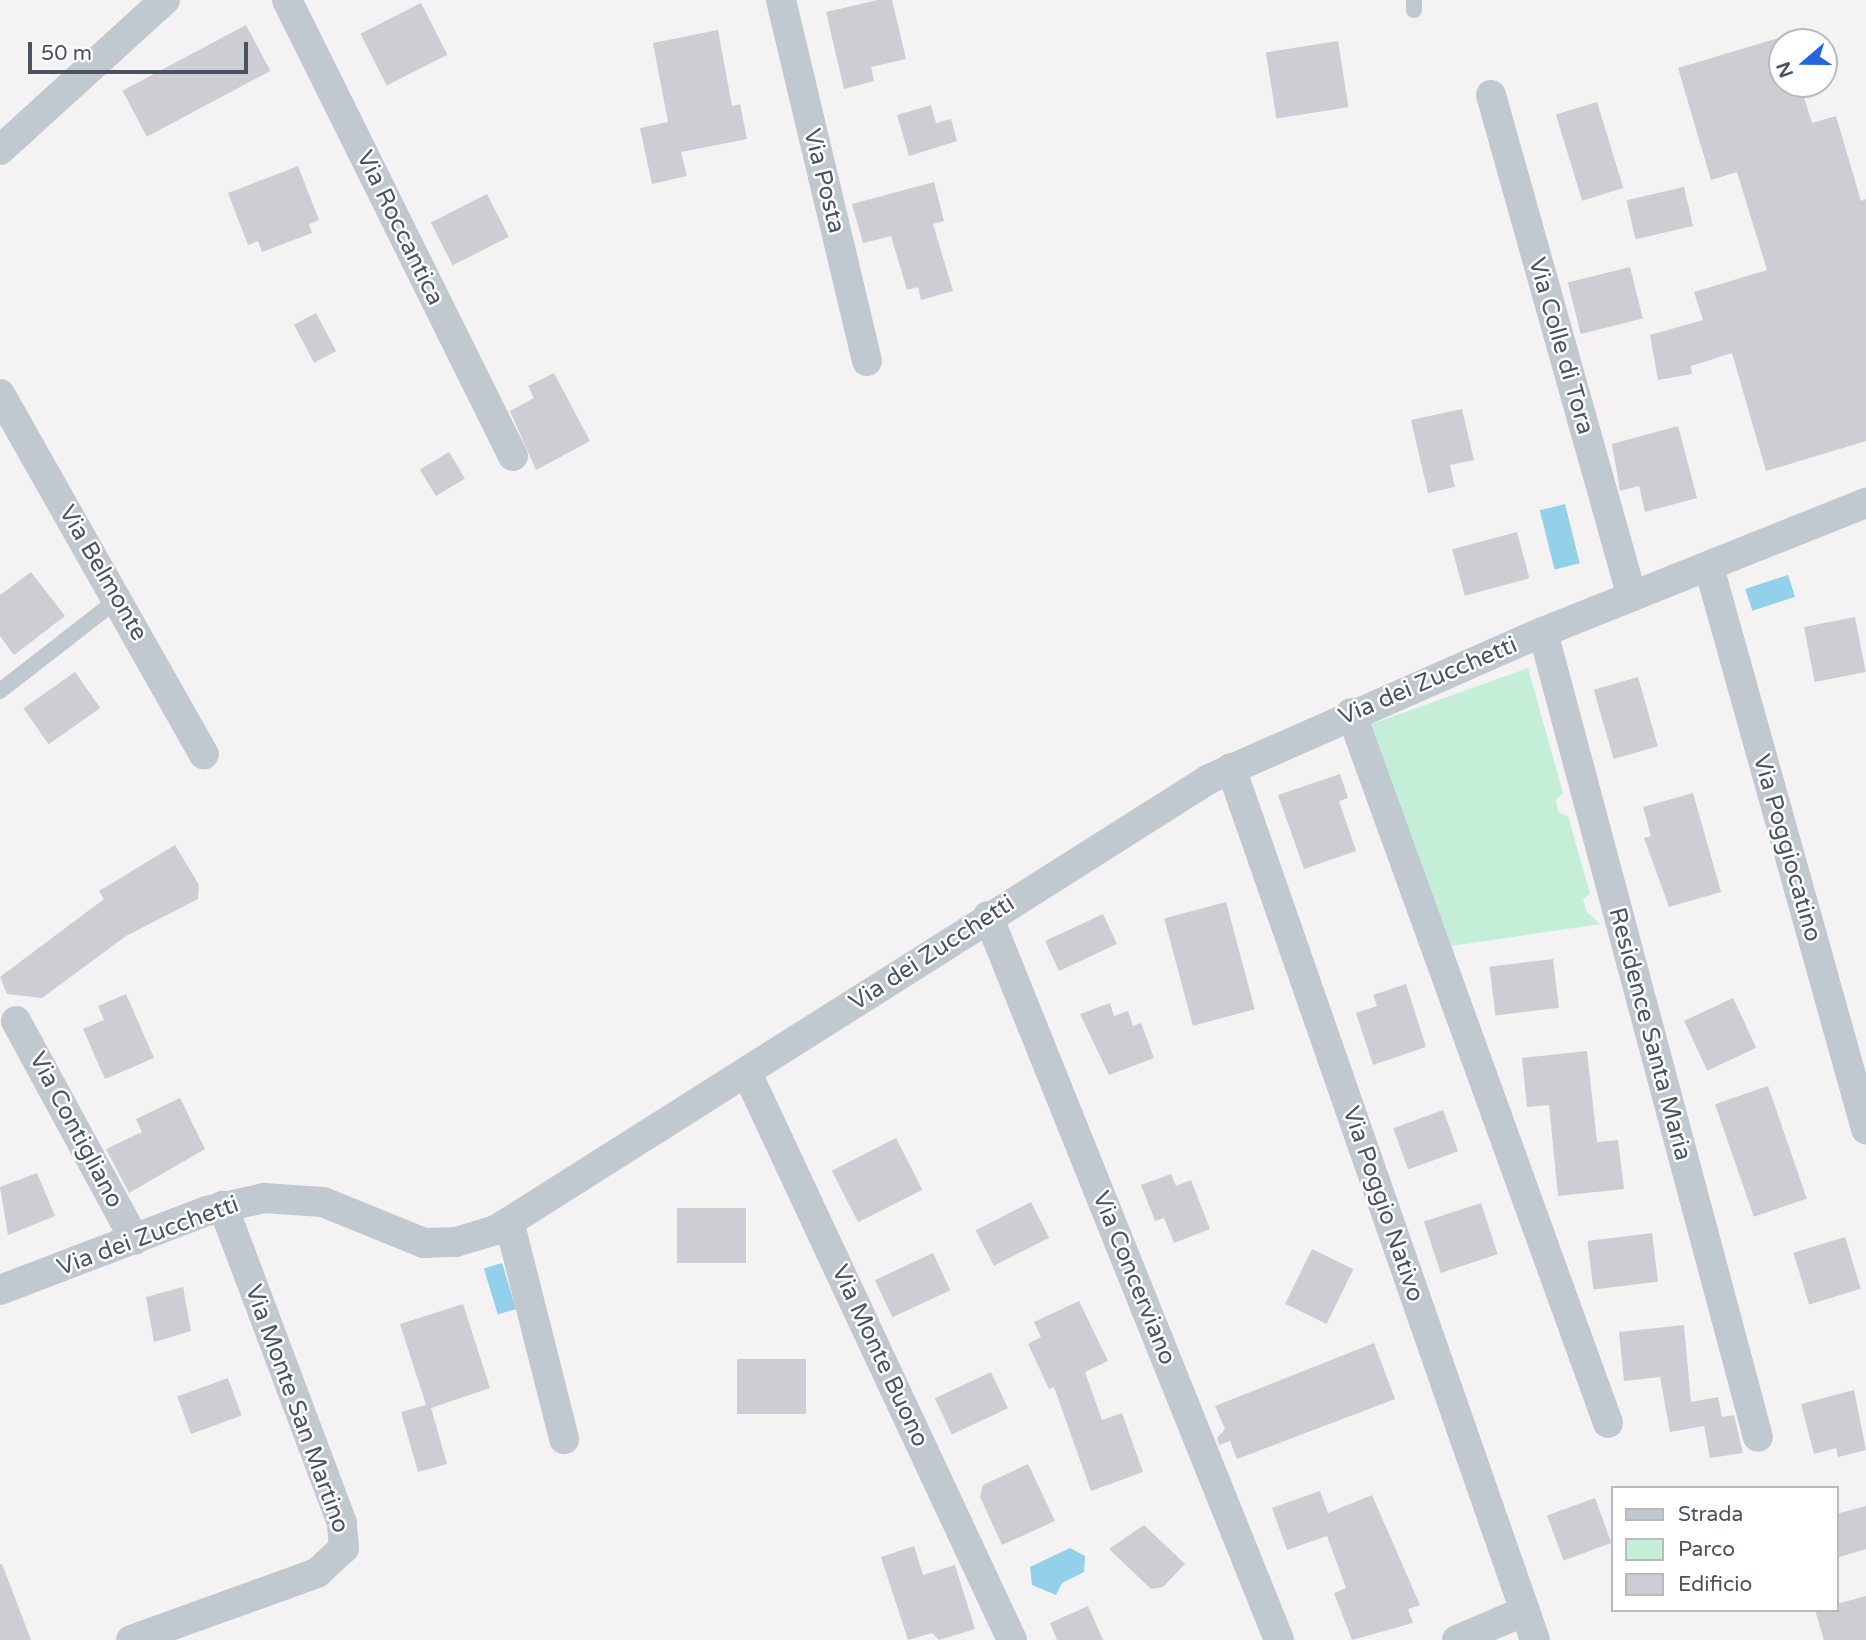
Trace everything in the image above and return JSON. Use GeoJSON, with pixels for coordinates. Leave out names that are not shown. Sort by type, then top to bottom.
{"type":"FeatureCollection","features":[{"type":"Feature","properties":{"kind":"street"},"geometry":{"type":"LineString","coordinates":[[0,150],[165,0]]}},
{"type":"Feature","properties":{"kind":"street","name":"Via Roccantica"},"geometry":{"type":"LineString","coordinates":[[287,0],[513,456]]}},
{"type":"Feature","properties":{"kind":"street","name":"Via Posta"},"geometry":{"type":"LineString","coordinates":[[781,0],[867,361]]}},
{"type":"Feature","properties":{"kind":"street","name":"Via Colle di Tora"},"geometry":{"type":"LineString","coordinates":[[1491,95],[1632,597]]}},
{"type":"Feature","properties":{"kind":"street","name":"Via Belmonte"},"geometry":{"type":"LineString","coordinates":[[0,394],[204,754]]}},
{"type":"Feature","properties":{"kind":"street","name":"Via dei Zucchetti"},"geometry":{"type":"LineString","coordinates":[[0,1290],[223,1206],[301,1198],[432,1244],[510,1225],[988,916],[1230,768],[1543,632],[1866,503]]}},
{"type":"Feature","properties":{"kind":"street","name":"Via Poggiocatino"},"geometry":{"type":"LineString","coordinates":[[1709,567],[1866,1129]]}},
{"type":"Feature","properties":{"kind":"street","name":"Residence Santa Maria"},"geometry":{"type":"LineString","coordinates":[[1543,632],[1758,1437]]}},
{"type":"Feature","properties":{"kind":"street"},"geometry":{"type":"LineString","coordinates":[[1352,713],[1608,1423]]}},
{"type":"Feature","properties":{"kind":"street","name":"Via Poggio Nativo"},"geometry":{"type":"LineString","coordinates":[[1230,768],[1535,1640]]}},
{"type":"Feature","properties":{"kind":"street","name":"Via Concerviano"},"geometry":{"type":"LineString","coordinates":[[988,916],[1279,1640]]}},
{"type":"Feature","properties":{"kind":"street","name":"Via Contigliano"},"geometry":{"type":"LineString","coordinates":[[16,1021],[135,1240]]}},
{"type":"Feature","properties":{"kind":"street","name":"Via Monte Buono"},"geometry":{"type":"LineString","coordinates":[[747,1073],[1012,1640]]}},
{"type":"Feature","properties":{"kind":"street","name":"Via Monte San Martino"},"geometry":{"type":"LineString","coordinates":[[131,1640],[309,1577],[333,1564],[344,1548],[342,1523],[223,1206]]}},
{"type":"Feature","properties":{"kind":"street"},"geometry":{"type":"LineString","coordinates":[[510,1225],[564,1439]]}},
{"type":"Feature","properties":{"kind":"street"},"geometry":{"type":"LineString","coordinates":[[1457,1640],[1525,1611]]}},
{"type":"Feature","properties":{"kind":"lane"},"geometry":{"type":"LineString","coordinates":[[0,691],[118,599]]}},
{"type":"Feature","properties":{"kind":"green space"},"geometry":{"type":"Polygon","coordinates":[[[1528,668],[1563,793],[1556,800],[1558,812],[1568,816],[1590,894],[1583,899],[1587,912],[1600,924],[1445,947],[1366,726],[1528,668]]]}},
{"type":"Feature","properties":{"kind":"water"},"geometry":{"type":"Polygon","coordinates":[[[1565,504],[1580,563],[1555,569],[1540,510],[1565,504]]]}},
{"type":"Feature","properties":{"kind":"water"},"geometry":{"type":"Polygon","coordinates":[[[1788,575],[1795,597],[1752,611],[1745,589],[1788,575]]]}},
{"type":"Feature","properties":{"kind":"water"},"geometry":{"type":"Polygon","coordinates":[[[502,1263],[516,1309],[498,1314],[484,1269],[502,1263]]]}},
{"type":"Feature","properties":{"kind":"water"},"geometry":{"type":"Polygon","coordinates":[[[1070,1548],[1085,1556],[1084,1572],[1062,1583],[1056,1595],[1032,1585],[1030,1567],[1070,1548]]]}},
{"type":"Feature","properties":{"kind":"building"},"geometry":{"type":"Polygon","coordinates":[[[878,0],[892,0],[906,59],[871,67],[874,81],[844,89],[826,12],[878,0]]]}},
{"type":"Feature","properties":{"kind":"building"},"geometry":{"type":"Polygon","coordinates":[[[421,3],[447,55],[387,86],[360,34],[421,3]]]}},
{"type":"Feature","properties":{"kind":"building"},"geometry":{"type":"Polygon","coordinates":[[[246,25],[270,71],[147,137],[122,91],[246,25]]]}},
{"type":"Feature","properties":{"kind":"building"},"geometry":{"type":"Polygon","coordinates":[[[718,30],[732,106],[740,104],[747,139],[681,152],[687,176],[652,184],[640,128],[668,122],[653,43],[718,30]]]}},
{"type":"Feature","properties":{"kind":"building"},"geometry":{"type":"Polygon","coordinates":[[[1338,41],[1348,107],[1276,119],[1266,52],[1338,41]]]}},
{"type":"Feature","properties":{"kind":"building"},"geometry":{"type":"Polygon","coordinates":[[[1768,41],[1768,98],[1804,98],[1812,123],[1836,116],[1861,201],[1866,199],[1866,441],[1766,471],[1732,353],[1691,366],[1692,374],[1658,380],[1650,335],[1703,320],[1694,292],[1767,270],[1737,172],[1711,180],[1678,68],[1768,41]]]}},
{"type":"Feature","properties":{"kind":"building"},"geometry":{"type":"Polygon","coordinates":[[[1597,102],[1623,188],[1582,201],[1556,115],[1597,102]]]}},
{"type":"Feature","properties":{"kind":"building"},"geometry":{"type":"Polygon","coordinates":[[[931,105],[936,123],[951,119],[957,141],[909,156],[897,115],[931,105]]]}},
{"type":"Feature","properties":{"kind":"building"},"geometry":{"type":"Polygon","coordinates":[[[298,166],[319,220],[309,224],[312,233],[262,252],[258,241],[248,245],[228,193],[298,166]]]}},
{"type":"Feature","properties":{"kind":"building"},"geometry":{"type":"Polygon","coordinates":[[[934,182],[944,221],[933,224],[953,291],[921,300],[918,287],[907,290],[891,236],[863,243],[852,204],[934,182]]]}},
{"type":"Feature","properties":{"kind":"building"},"geometry":{"type":"Polygon","coordinates":[[[1684,187],[1693,226],[1636,239],[1627,200],[1684,187]]]}},
{"type":"Feature","properties":{"kind":"building"},"geometry":{"type":"Polygon","coordinates":[[[487,194],[509,237],[453,265],[431,223],[487,194]]]}},
{"type":"Feature","properties":{"kind":"building"},"geometry":{"type":"Polygon","coordinates":[[[1630,267],[1643,318],[1581,334],[1568,282],[1630,267]]]}},
{"type":"Feature","properties":{"kind":"building"},"geometry":{"type":"Polygon","coordinates":[[[316,313],[336,351],[314,363],[294,325],[316,313]]]}},
{"type":"Feature","properties":{"kind":"building"},"geometry":{"type":"Polygon","coordinates":[[[554,373],[590,441],[536,470],[510,411],[534,398],[528,386],[554,373]]]}},
{"type":"Feature","properties":{"kind":"building"},"geometry":{"type":"Polygon","coordinates":[[[1462,409],[1474,460],[1450,465],[1455,487],[1428,493],[1411,420],[1462,409]]]}},
{"type":"Feature","properties":{"kind":"building"},"geometry":{"type":"Polygon","coordinates":[[[1678,426],[1697,498],[1645,512],[1639,486],[1620,491],[1612,444],[1678,426]]]}},
{"type":"Feature","properties":{"kind":"building"},"geometry":{"type":"Polygon","coordinates":[[[449,452],[465,479],[436,496],[420,470],[449,452]]]}},
{"type":"Feature","properties":{"kind":"building"},"geometry":{"type":"Polygon","coordinates":[[[1517,532],[1529,578],[1465,596],[1452,549],[1517,532]]]}},
{"type":"Feature","properties":{"kind":"building"},"geometry":{"type":"Polygon","coordinates":[[[31,572],[65,616],[14,655],[0,636],[0,595],[31,572]]]}},
{"type":"Feature","properties":{"kind":"building"},"geometry":{"type":"Polygon","coordinates":[[[1855,617],[1866,672],[1815,682],[1804,627],[1855,617]]]}},
{"type":"Feature","properties":{"kind":"building"},"geometry":{"type":"Polygon","coordinates":[[[75,672],[100,708],[49,744],[23,708],[75,672]]]}},
{"type":"Feature","properties":{"kind":"building"},"geometry":{"type":"Polygon","coordinates":[[[1638,677],[1658,746],[1614,759],[1594,690],[1638,677]]]}},
{"type":"Feature","properties":{"kind":"building"},"geometry":{"type":"Polygon","coordinates":[[[1340,774],[1348,798],[1339,801],[1356,851],[1304,869],[1278,795],[1340,774]]]}},
{"type":"Feature","properties":{"kind":"building"},"geometry":{"type":"Polygon","coordinates":[[[1693,793],[1721,892],[1669,907],[1644,838],[1651,836],[1643,807],[1693,793]]]}},
{"type":"Feature","properties":{"kind":"building"},"geometry":{"type":"Polygon","coordinates":[[[175,845],[199,885],[198,899],[126,936],[42,998],[7,994],[0,977],[104,899],[99,891],[175,845]]]}},
{"type":"Feature","properties":{"kind":"building"},"geometry":{"type":"Polygon","coordinates":[[[1226,902],[1255,1009],[1193,1026],[1164,919],[1226,902]]]}},
{"type":"Feature","properties":{"kind":"building"},"geometry":{"type":"Polygon","coordinates":[[[1103,914],[1117,944],[1059,971],[1045,941],[1103,914]]]}},
{"type":"Feature","properties":{"kind":"building"},"geometry":{"type":"Polygon","coordinates":[[[1553,959],[1559,1008],[1495,1015],[1489,967],[1553,959]]]}},
{"type":"Feature","properties":{"kind":"building"},"geometry":{"type":"Polygon","coordinates":[[[1406,984],[1426,1047],[1373,1065],[1356,1013],[1377,1006],[1373,995],[1406,984]]]}},
{"type":"Feature","properties":{"kind":"building"},"geometry":{"type":"Polygon","coordinates":[[[126,994],[154,1058],[105,1079],[83,1029],[104,1020],[98,1006],[126,994]]]}},
{"type":"Feature","properties":{"kind":"building"},"geometry":{"type":"Polygon","coordinates":[[[1733,998],[1756,1048],[1707,1071],[1684,1021],[1733,998]]]}},
{"type":"Feature","properties":{"kind":"building"},"geometry":{"type":"Polygon","coordinates":[[[1110,1003],[1114,1016],[1128,1011],[1133,1026],[1141,1023],[1154,1058],[1109,1075],[1080,1014],[1110,1003]]]}},
{"type":"Feature","properties":{"kind":"building"},"geometry":{"type":"Polygon","coordinates":[[[1587,1051],[1597,1142],[1618,1140],[1624,1189],[1558,1196],[1549,1105],[1527,1107],[1522,1058],[1587,1051]]]}},
{"type":"Feature","properties":{"kind":"building"},"geometry":{"type":"Polygon","coordinates":[[[1768,1086],[1807,1199],[1754,1217],[1715,1104],[1768,1086]]]}},
{"type":"Feature","properties":{"kind":"building"},"geometry":{"type":"Polygon","coordinates":[[[180,1098],[205,1149],[129,1193],[106,1149],[142,1132],[136,1119],[180,1098]]]}},
{"type":"Feature","properties":{"kind":"building"},"geometry":{"type":"Polygon","coordinates":[[[1443,1110],[1458,1151],[1408,1169],[1393,1128],[1443,1110]]]}},
{"type":"Feature","properties":{"kind":"building"},"geometry":{"type":"Polygon","coordinates":[[[896,1138],[922,1190],[858,1222],[832,1171],[896,1138]]]}},
{"type":"Feature","properties":{"kind":"building"},"geometry":{"type":"Polygon","coordinates":[[[37,1173],[55,1216],[8,1235],[0,1187],[37,1173]]]}},
{"type":"Feature","properties":{"kind":"building"},"geometry":{"type":"Polygon","coordinates":[[[1171,1174],[1176,1186],[1191,1180],[1210,1229],[1174,1243],[1164,1218],[1155,1221],[1141,1185],[1171,1174]]]}},
{"type":"Feature","properties":{"kind":"building"},"geometry":{"type":"Polygon","coordinates":[[[1031,1202],[1049,1238],[994,1266],[976,1230],[1031,1202]]]}},
{"type":"Feature","properties":{"kind":"building"},"geometry":{"type":"Polygon","coordinates":[[[1481,1203],[1498,1254],[1441,1273],[1424,1222],[1481,1203]]]}},
{"type":"Feature","properties":{"kind":"building"},"geometry":{"type":"Polygon","coordinates":[[[677,1208],[746,1208],[746,1263],[677,1263],[677,1208]]]}},
{"type":"Feature","properties":{"kind":"building"},"geometry":{"type":"Polygon","coordinates":[[[1652,1233],[1658,1282],[1593,1290],[1587,1241],[1652,1233]]]}},
{"type":"Feature","properties":{"kind":"building"},"geometry":{"type":"Polygon","coordinates":[[[1845,1237],[1861,1289],[1809,1304],[1793,1253],[1845,1237]]]}},
{"type":"Feature","properties":{"kind":"building"},"geometry":{"type":"Polygon","coordinates":[[[1312,1249],[1353,1269],[1327,1324],[1285,1304],[1312,1249]]]}},
{"type":"Feature","properties":{"kind":"building"},"geometry":{"type":"Polygon","coordinates":[[[933,1253],[950,1290],[892,1317],[875,1280],[933,1253]]]}},
{"type":"Feature","properties":{"kind":"building"},"geometry":{"type":"Polygon","coordinates":[[[183,1287],[191,1331],[154,1342],[146,1297],[183,1287]]]}},
{"type":"Feature","properties":{"kind":"building"},"geometry":{"type":"Polygon","coordinates":[[[1079,1301],[1108,1361],[1085,1372],[1102,1420],[1122,1413],[1143,1472],[1091,1491],[1054,1387],[1049,1389],[1028,1344],[1041,1337],[1034,1322],[1079,1301]]]}},
{"type":"Feature","properties":{"kind":"building"},"geometry":{"type":"Polygon","coordinates":[[[463,1304],[490,1388],[431,1408],[447,1464],[418,1472],[401,1412],[426,1405],[400,1324],[463,1304]]]}},
{"type":"Feature","properties":{"kind":"building"},"geometry":{"type":"Polygon","coordinates":[[[1684,1325],[1691,1402],[1718,1397],[1722,1417],[1734,1415],[1743,1453],[1710,1458],[1704,1426],[1670,1432],[1660,1377],[1624,1381],[1619,1332],[1684,1325]]]}},
{"type":"Feature","properties":{"kind":"building"},"geometry":{"type":"Polygon","coordinates":[[[1374,1343],[1395,1399],[1237,1459],[1230,1441],[1219,1445],[1217,1438],[1225,1429],[1215,1406],[1374,1343]]]}},
{"type":"Feature","properties":{"kind":"building"},"geometry":{"type":"Polygon","coordinates":[[[737,1359],[806,1359],[806,1414],[737,1414],[737,1359]]]}},
{"type":"Feature","properties":{"kind":"building"},"geometry":{"type":"Polygon","coordinates":[[[991,1372],[1008,1408],[952,1434],[935,1398],[991,1372]]]}},
{"type":"Feature","properties":{"kind":"building"},"geometry":{"type":"Polygon","coordinates":[[[228,1378],[242,1416],[191,1434],[177,1396],[228,1378]]]}},
{"type":"Feature","properties":{"kind":"building"},"geometry":{"type":"Polygon","coordinates":[[[1854,1390],[1866,1450],[1838,1457],[1836,1448],[1814,1454],[1801,1404],[1854,1390]]]}},
{"type":"Feature","properties":{"kind":"building"},"geometry":{"type":"Polygon","coordinates":[[[1028,1464],[1055,1521],[1002,1545],[980,1497],[983,1485],[1028,1464]]]}},
{"type":"Feature","properties":{"kind":"building"},"geometry":{"type":"Polygon","coordinates":[[[1320,1491],[1328,1513],[1372,1495],[1420,1605],[1408,1609],[1413,1623],[1352,1640],[1334,1593],[1346,1588],[1327,1536],[1287,1550],[1272,1508],[1320,1491]]]}},
{"type":"Feature","properties":{"kind":"building"},"geometry":{"type":"Polygon","coordinates":[[[1595,1498],[1610,1544],[1563,1561],[1547,1515],[1595,1498]]]}},
{"type":"Feature","properties":{"kind":"building"},"geometry":{"type":"Polygon","coordinates":[[[1866,1506],[1866,1549],[1838,1557],[1838,1513],[1866,1506]]]}},
{"type":"Feature","properties":{"kind":"building"},"geometry":{"type":"Polygon","coordinates":[[[1144,1525],[1185,1564],[1163,1587],[1151,1589],[1109,1549],[1144,1525]]]}},
{"type":"Feature","properties":{"kind":"building"},"geometry":{"type":"Polygon","coordinates":[[[914,1546],[923,1575],[955,1565],[975,1629],[939,1640],[932,1633],[908,1640],[881,1557],[914,1546]]]}},
{"type":"Feature","properties":{"kind":"building"},"geometry":{"type":"Polygon","coordinates":[[[2,1564],[31,1640],[0,1640],[2,1564]]]}},
{"type":"Feature","properties":{"kind":"building"},"geometry":{"type":"Polygon","coordinates":[[[1866,1596],[1866,1640],[1824,1640],[1816,1612],[1838,1612],[1838,1603],[1866,1596]]]}},
{"type":"Feature","properties":{"kind":"building"},"geometry":{"type":"Polygon","coordinates":[[[1088,1606],[1103,1640],[1057,1640],[1050,1623],[1088,1606]]]}}]}
